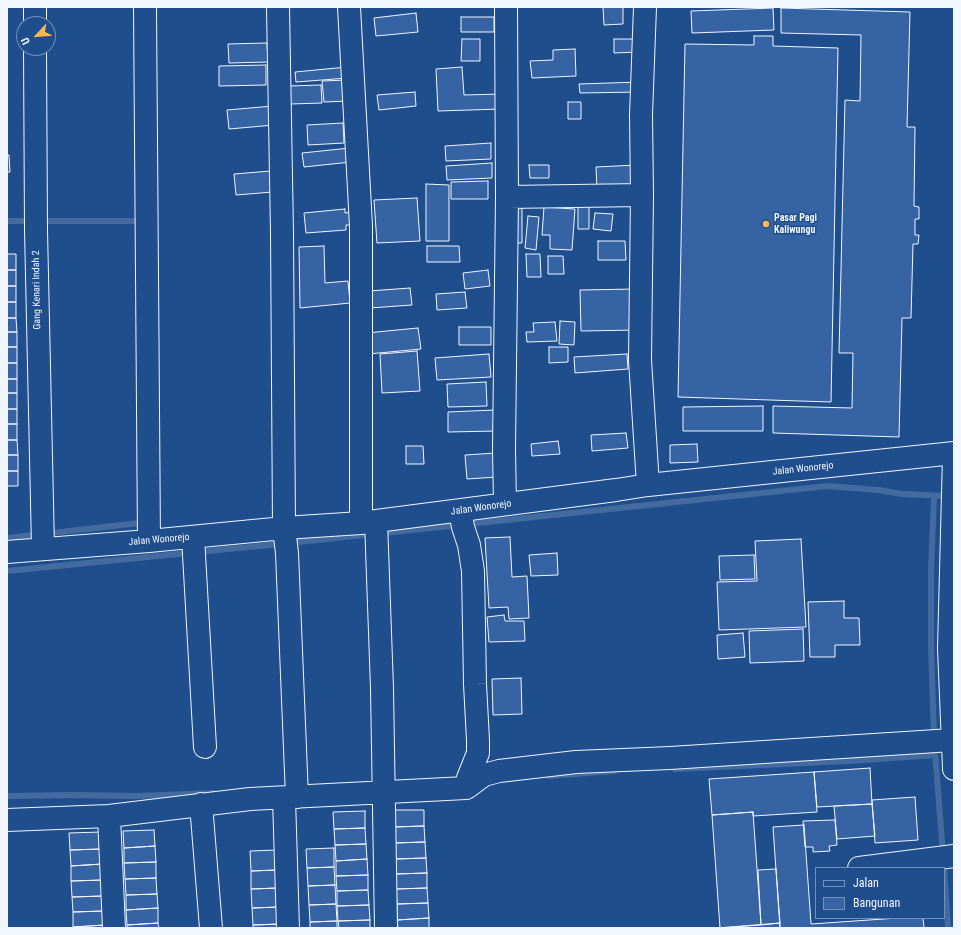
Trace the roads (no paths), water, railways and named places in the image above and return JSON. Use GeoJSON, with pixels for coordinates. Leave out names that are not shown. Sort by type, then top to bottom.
{"type":"FeatureCollection","features":[{"type":"Feature","properties":{"kind":"street"},"geometry":{"type":"LineString","coordinates":[[146,7],[149,541]]}},
{"type":"Feature","properties":{"kind":"street"},"geometry":{"type":"LineString","coordinates":[[278,7],[285,540],[293,794],[288,928]]}},
{"type":"Feature","properties":{"kind":"street"},"geometry":{"type":"LineString","coordinates":[[349,7],[361,226],[372,530],[384,790],[386,928]]}},
{"type":"Feature","properties":{"kind":"street"},"geometry":{"type":"LineString","coordinates":[[505,504],[504,441],[507,197],[506,7]]}},
{"type":"Feature","properties":{"kind":"street"},"geometry":{"type":"LineString","coordinates":[[645,7],[641,115],[642,195],[640,360],[648,485]]}},
{"type":"Feature","properties":{"kind":"street","name":"Gang Kenari Indah 2"},"geometry":{"type":"LineString","coordinates":[[35,56],[36,230],[42,540]]}},
{"type":"Feature","properties":{"kind":"street"},"geometry":{"type":"LineString","coordinates":[[507,197],[642,195]]}},
{"type":"Feature","properties":{"kind":"street"},"geometry":{"type":"LineString","coordinates":[[954,454],[947,740],[954,769]]}},
{"type":"Feature","properties":{"kind":"street","name":"Jalan Wonorejo"},"geometry":{"type":"LineString","coordinates":[[7,552],[42,540],[149,541],[194,548],[285,540],[462,518],[505,504],[648,485],[954,454]]}},
{"type":"Feature","properties":{"kind":"street"},"geometry":{"type":"LineString","coordinates":[[462,518],[473,570],[478,753],[471,782]]}},
{"type":"Feature","properties":{"kind":"street"},"geometry":{"type":"LineString","coordinates":[[194,548],[205,747]]}},
{"type":"Feature","properties":{"kind":"street"},"geometry":{"type":"LineString","coordinates":[[7,820],[109,816],[293,794],[384,790],[471,782],[499,771],[576,762],[670,758],[947,740]]}},
{"type":"Feature","properties":{"kind":"street"},"geometry":{"type":"LineString","coordinates":[[201,804],[211,928]]}},
{"type":"Feature","properties":{"kind":"street"},"geometry":{"type":"LineString","coordinates":[[109,816],[114,928]]}},
{"type":"Feature","properties":{"kind":"street"},"geometry":{"type":"LineString","coordinates":[[866,867],[943,857]]}},
{"type":"Feature","properties":{"kind":"waterway"},"geometry":{"type":"LineString","coordinates":[[7,221],[141,221],[141,224]]}},
{"type":"Feature","properties":{"kind":"waterway"},"geometry":{"type":"LineString","coordinates":[[7,571],[828,486],[878,490],[902,494],[948,496]]}},
{"type":"Feature","properties":{"kind":"waterway"},"geometry":{"type":"LineString","coordinates":[[934,497],[931,571],[931,646],[934,737]]}},
{"type":"Feature","properties":{"kind":"waterway"},"geometry":{"type":"LineString","coordinates":[[7,538],[140,523],[140,519]]}},
{"type":"Feature","properties":{"kind":"waterway"},"geometry":{"type":"LineString","coordinates":[[935,752],[943,854]]}},
{"type":"Feature","properties":{"kind":"waterway"},"geometry":{"type":"LineString","coordinates":[[675,769],[850,761],[935,755]]}},
{"type":"Feature","properties":{"kind":"waterway"},"geometry":{"type":"LineString","coordinates":[[549,776],[614,771]]}},
{"type":"Feature","properties":{"kind":"waterway"},"geometry":{"type":"LineString","coordinates":[[7,796],[138,796],[214,793]]}},
{"type":"Feature","properties":{"kind":"waterway"},"geometry":{"type":"LineString","coordinates":[[945,884],[948,928]]}},
{"type":"Feature","properties":{"kind":"place","name":"Pasar Pagi Kaliwungu"},"geometry":{"type":"Point","coordinates":[766,224]}}]}
